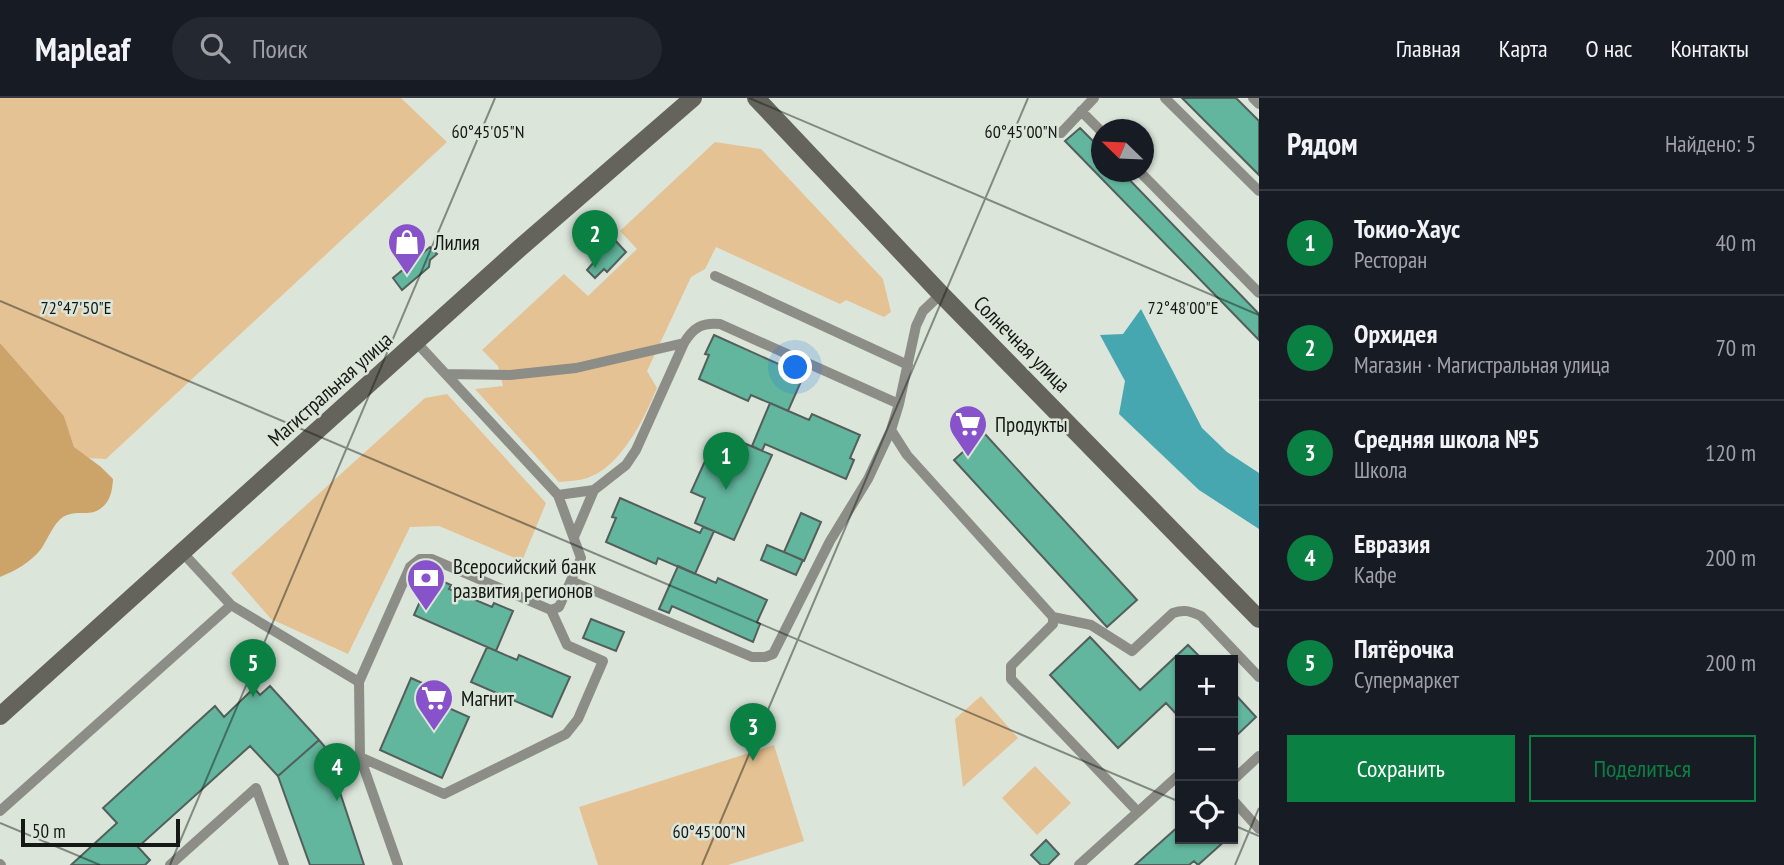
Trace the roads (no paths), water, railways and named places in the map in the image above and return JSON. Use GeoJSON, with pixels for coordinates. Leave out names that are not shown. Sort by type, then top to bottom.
{"type":"FeatureCollection","features":[{"type":"Feature","properties":{"kind":"main road","name":"Магистральная улица"},"geometry":{"type":"LineString","coordinates":[[0,716],[416,342],[693,98]]}},
{"type":"Feature","properties":{"kind":"main road","name":"Солнечная улица"},"geometry":{"type":"LineString","coordinates":[[756,98],[941,294],[1259,619]]}},
{"type":"Feature","properties":{"kind":"lane"},"geometry":{"type":"LineString","coordinates":[[1061,133],[1094,98]]}},
{"type":"Feature","properties":{"kind":"lane"},"geometry":{"type":"LineString","coordinates":[[1165,98],[1259,191]]}},
{"type":"Feature","properties":{"kind":"lane"},"geometry":{"type":"LineString","coordinates":[[1253,98],[1259,104]]}},
{"type":"Feature","properties":{"kind":"lane"},"geometry":{"type":"LineString","coordinates":[[1081,111],[1091,122]]}},
{"type":"Feature","properties":{"kind":"lane"},"geometry":{"type":"LineString","coordinates":[[1150,182],[1259,293]]}},
{"type":"Feature","properties":{"kind":"lane"},"geometry":{"type":"LineString","coordinates":[[715,276],[908,365]]}},
{"type":"Feature","properties":{"kind":"lane"},"geometry":{"type":"LineString","coordinates":[[570,581],[752,657],[765,657],[772,653],[830,541],[868,479],[891,430],[919,319],[923,311],[941,294]]}},
{"type":"Feature","properties":{"kind":"lane"},"geometry":{"type":"LineString","coordinates":[[574,537],[594,490],[626,465],[636,450],[684,343],[698,326],[720,324],[899,404]]}},
{"type":"Feature","properties":{"kind":"lane"},"geometry":{"type":"LineString","coordinates":[[416,342],[558,495],[581,558],[559,607],[551,610]]}},
{"type":"Feature","properties":{"kind":"lane"},"geometry":{"type":"LineString","coordinates":[[446,374],[501,376],[576,368],[684,343]]}},
{"type":"Feature","properties":{"kind":"lane"},"geometry":{"type":"LineString","coordinates":[[891,430],[907,455],[1053,617],[1091,625],[1132,651],[1173,613],[1191,611],[1201,616],[1259,677]]}},
{"type":"Feature","properties":{"kind":"lane"},"geometry":{"type":"LineString","coordinates":[[558,495],[594,490]]}},
{"type":"Feature","properties":{"kind":"lane"},"geometry":{"type":"LineString","coordinates":[[182,552],[231,605],[359,682]]}},
{"type":"Feature","properties":{"kind":"lane"},"geometry":{"type":"LineString","coordinates":[[360,757],[444,794],[566,734],[578,719],[603,661],[567,645],[551,610],[432,559],[419,559],[410,567],[359,682],[360,757],[398,865]]}},
{"type":"Feature","properties":{"kind":"lane"},"geometry":{"type":"LineString","coordinates":[[0,811],[231,605]]}},
{"type":"Feature","properties":{"kind":"lane"},"geometry":{"type":"LineString","coordinates":[[1053,617],[1053,624],[1011,666],[1011,679],[1138,812]]}},
{"type":"Feature","properties":{"kind":"lane"},"geometry":{"type":"LineString","coordinates":[[1238,775],[1259,756]]}},
{"type":"Feature","properties":{"kind":"lane"},"geometry":{"type":"LineString","coordinates":[[1079,865],[1175,779]]}},
{"type":"Feature","properties":{"kind":"lane"},"geometry":{"type":"LineString","coordinates":[[170,865],[256,788],[284,865]]}},
{"type":"Feature","properties":{"kind":"lane"},"geometry":{"type":"LineString","coordinates":[[1238,806],[1259,829]]}},
{"type":"Feature","properties":{"kind":"water"},"geometry":{"type":"Polygon","coordinates":[[[1141,309],[1202,428],[1227,452],[1259,473],[1259,529],[1199,490],[1119,414],[1125,381],[1100,335],[1123,334],[1141,309]]]}},
{"type":"Feature","properties":{"kind":"place","name":"Орхидея"},"geometry":{"type":"Point","coordinates":[595,268]}},
{"type":"Feature","properties":{"kind":"place","name":"Лилия"},"geometry":{"type":"Point","coordinates":[407,276]}},
{"type":"Feature","properties":{"kind":"place","name":"Продукты"},"geometry":{"type":"Point","coordinates":[968,458]}},
{"type":"Feature","properties":{"kind":"place","name":"Токио-Хаус"},"geometry":{"type":"Point","coordinates":[726,490]}},
{"type":"Feature","properties":{"kind":"place","name":"Всеросийский банк развития регионов"},"geometry":{"type":"Point","coordinates":[426,612]}},
{"type":"Feature","properties":{"kind":"place","name":"Пятёрочка"},"geometry":{"type":"Point","coordinates":[253,697]}},
{"type":"Feature","properties":{"kind":"place","name":"Магнит"},"geometry":{"type":"Point","coordinates":[434,732]}},
{"type":"Feature","properties":{"kind":"place","name":"Средняя школа №5"},"geometry":{"type":"Point","coordinates":[753,761]}},
{"type":"Feature","properties":{"kind":"place","name":"Евразия"},"geometry":{"type":"Point","coordinates":[337,801]}}]}
